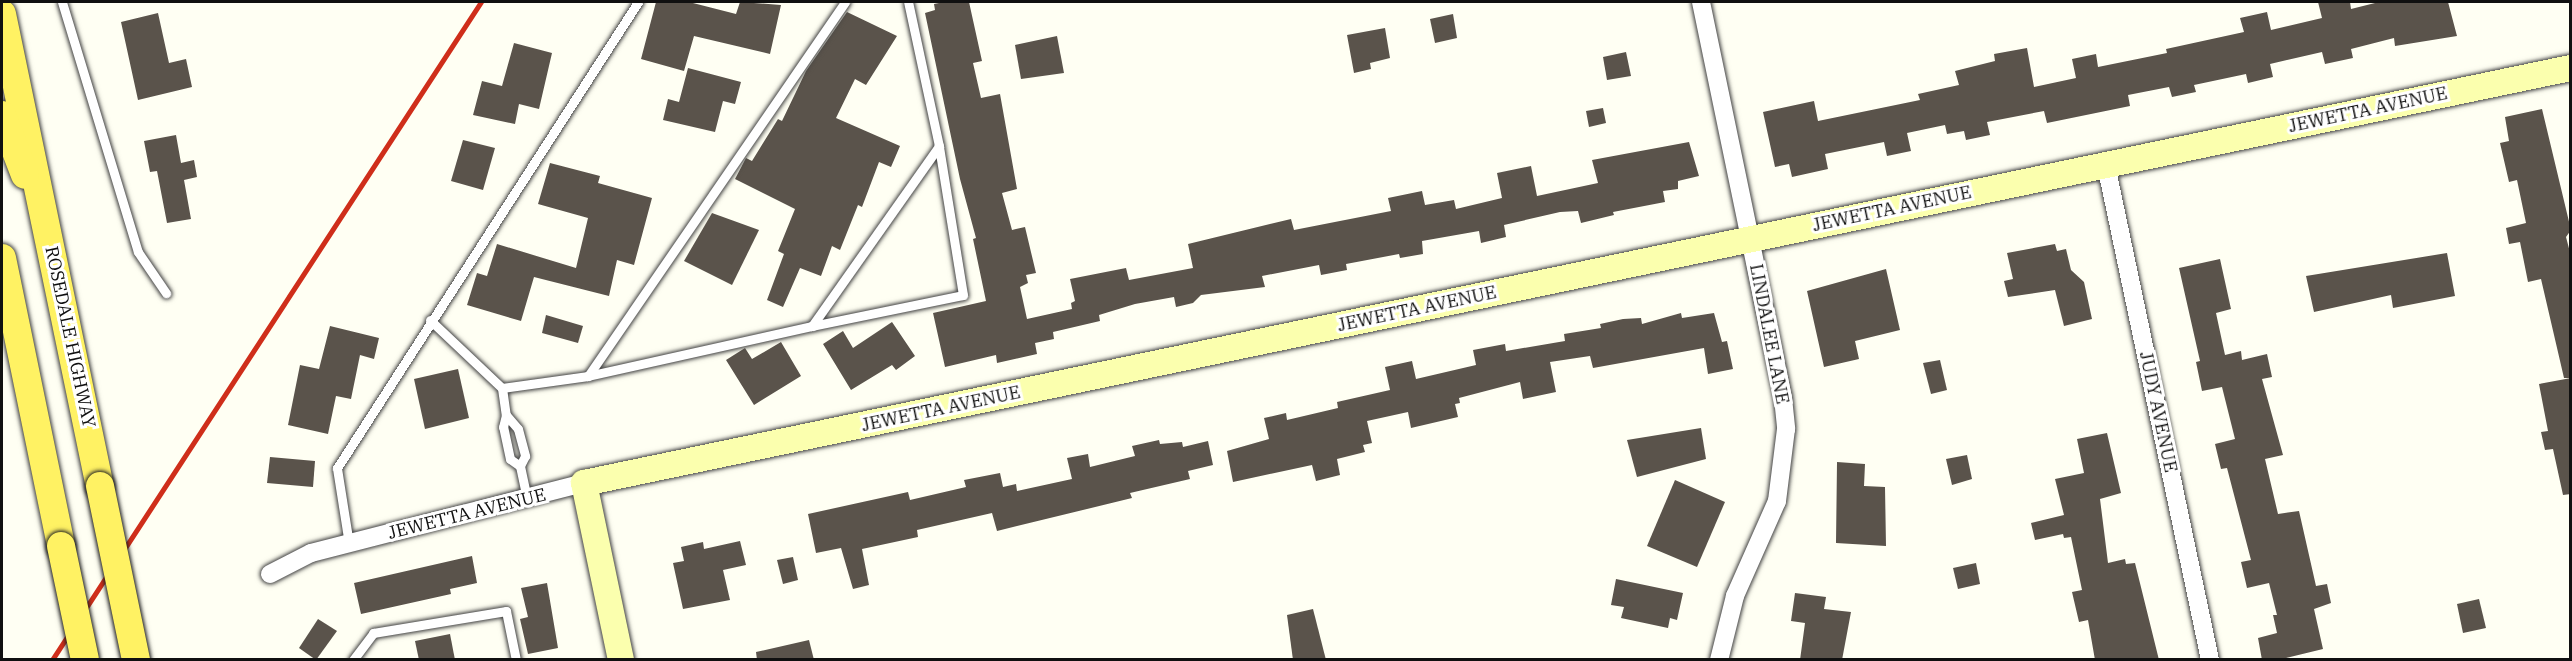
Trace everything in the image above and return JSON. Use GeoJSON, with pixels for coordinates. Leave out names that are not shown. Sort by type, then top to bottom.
{"type":"FeatureCollection","features":[{"type":"Feature","properties":{"kind":"main road","name":"ROSEDALE HIGHWAY"},"geometry":{"type":"LineString","coordinates":[[2,14],[136,660]]}},
{"type":"Feature","properties":{"kind":"main road"},"geometry":{"type":"LineString","coordinates":[[2,115],[21,169],[43,205]]}},
{"type":"Feature","properties":{"kind":"main road"},"geometry":{"type":"LineString","coordinates":[[2,258],[85,660]]}},
{"type":"Feature","properties":{"kind":"street","name":"LINDALEE LANE"},"geometry":{"type":"LineString","coordinates":[[1701,2],[1783,398],[1784,466],[1777,501],[1735,596],[1719,660]]}},
{"type":"Feature","properties":{"kind":"street","name":"JEWETTA AVENUE"},"geometry":{"type":"LineString","coordinates":[[270,574],[312,554],[584,483],[2571,68]]}},
{"type":"Feature","properties":{"kind":"street","name":"JUDY AVENUE"},"geometry":{"type":"LineString","coordinates":[[2106,165],[2210,660]]}},
{"type":"Feature","properties":{"kind":"street"},"geometry":{"type":"LineString","coordinates":[[584,483],[621,660]]}},
{"type":"Feature","properties":{"kind":"lane"},"geometry":{"type":"LineString","coordinates":[[62,2],[138,252],[165,293]]}},
{"type":"Feature","properties":{"kind":"lane"},"geometry":{"type":"LineString","coordinates":[[349,544],[337,468],[430,320],[638,2]]}},
{"type":"Feature","properties":{"kind":"lane"},"geometry":{"type":"LineString","coordinates":[[588,376],[845,2]]}},
{"type":"Feature","properties":{"kind":"lane"},"geometry":{"type":"LineString","coordinates":[[502,388],[588,376],[963,295],[939,146],[908,2]]}},
{"type":"Feature","properties":{"kind":"lane"},"geometry":{"type":"LineString","coordinates":[[812,326],[939,146]]}},
{"type":"Feature","properties":{"kind":"lane"},"geometry":{"type":"LineString","coordinates":[[430,320],[502,388],[507,416],[518,429],[525,456],[520,466],[527,498]]}},
{"type":"Feature","properties":{"kind":"lane"},"geometry":{"type":"LineString","coordinates":[[507,416],[503,426],[510,459],[520,466]]}},
{"type":"Feature","properties":{"kind":"lane"},"geometry":{"type":"LineString","coordinates":[[353,660],[373,633],[506,611],[516,660]]}},
{"type":"Feature","properties":{"kind":"building"},"geometry":{"type":"Polygon","coordinates":[[[656,2],[689,2],[736,14],[740,2],[781,5],[770,54],[694,36],[684,71],[641,59],[656,2]]]}},
{"type":"Feature","properties":{"kind":"building"},"geometry":{"type":"Polygon","coordinates":[[[969,2],[982,61],[973,63],[981,98],[1000,94],[1017,189],[1002,193],[1012,230],[1025,227],[1036,273],[1026,275],[1028,283],[1020,287],[1027,319],[1072,309],[1071,303],[1075,301],[1070,279],[1126,268],[1129,280],[1193,268],[1188,244],[1291,219],[1294,230],[1391,211],[1388,198],[1422,191],[1425,205],[1454,200],[1456,209],[1502,198],[1497,173],[1531,166],[1537,196],[1598,183],[1592,160],[1689,142],[1699,176],[1678,181],[1678,189],[1663,191],[1665,202],[1613,212],[1614,215],[1581,223],[1578,211],[1560,212],[1504,225],[1506,237],[1481,243],[1479,231],[1422,241],[1423,254],[1400,258],[1399,254],[1346,264],[1347,270],[1321,275],[1319,265],[1262,276],[1265,287],[1201,295],[1193,303],[1176,307],[1174,297],[1135,304],[1099,315],[1100,321],[1053,332],[1054,339],[1035,343],[1037,354],[997,363],[996,355],[945,367],[933,313],[986,301],[973,239],[976,238],[960,179],[925,13],[935,10],[934,4],[969,2]]]}},
{"type":"Feature","properties":{"kind":"building"},"geometry":{"type":"Polygon","coordinates":[[[2318,2],[2350,2],[2351,9],[2379,2],[2448,2],[2457,36],[2395,46],[2394,38],[2351,49],[2353,58],[2325,64],[2322,52],[2270,64],[2273,77],[2248,83],[2246,74],[2194,85],[2196,92],[2172,97],[2169,87],[2128,95],[2130,106],[2047,123],[2044,111],[1987,122],[1990,135],[1966,140],[1964,131],[1947,134],[1945,125],[1907,133],[1911,151],[1887,156],[1884,142],[1825,154],[1828,169],[1792,177],[1789,164],[1775,167],[1763,112],[1814,101],[1818,121],[1920,100],[1918,94],[1959,85],[1955,71],[1995,61],[1994,54],[2027,48],[2034,87],[2076,78],[2072,59],[2096,54],[2098,67],[2167,53],[2166,49],[2244,32],[2240,18],[2267,12],[2271,30],[2322,18],[2318,2]]]}},
{"type":"Feature","properties":{"kind":"building"},"geometry":{"type":"Polygon","coordinates":[[[847,12],[897,36],[866,85],[855,79],[836,118],[900,146],[891,167],[879,162],[862,207],[858,205],[840,250],[832,246],[821,276],[800,268],[783,307],[767,300],[784,254],[778,251],[795,209],[735,179],[746,158],[752,161],[778,119],[782,121],[806,71],[847,12]]]}},
{"type":"Feature","properties":{"kind":"building"},"geometry":{"type":"Polygon","coordinates":[[[158,13],[169,63],[186,59],[192,87],[138,100],[121,22],[158,13]]]}},
{"type":"Feature","properties":{"kind":"building"},"geometry":{"type":"Polygon","coordinates":[[[1453,14],[1457,38],[1435,43],[1430,19],[1453,14]]]}},
{"type":"Feature","properties":{"kind":"building"},"geometry":{"type":"Polygon","coordinates":[[[1385,28],[1390,58],[1370,63],[1371,69],[1354,73],[1347,35],[1385,28]]]}},
{"type":"Feature","properties":{"kind":"building"},"geometry":{"type":"Polygon","coordinates":[[[1057,36],[1064,73],[1021,79],[1015,45],[1057,36]]]}},
{"type":"Feature","properties":{"kind":"building"},"geometry":{"type":"Polygon","coordinates":[[[514,43],[552,53],[539,109],[519,104],[515,124],[473,115],[482,81],[502,86],[514,43]]]}},
{"type":"Feature","properties":{"kind":"building"},"geometry":{"type":"Polygon","coordinates":[[[1626,52],[1631,76],[1607,80],[1603,57],[1626,52]]]}},
{"type":"Feature","properties":{"kind":"building"},"geometry":{"type":"Polygon","coordinates":[[[688,68],[741,82],[735,104],[723,101],[715,132],[663,120],[668,99],[679,102],[688,68]]]}},
{"type":"Feature","properties":{"kind":"building"},"geometry":{"type":"Polygon","coordinates":[[[1603,108],[1606,123],[1589,127],[1586,111],[1603,108]]]}},
{"type":"Feature","properties":{"kind":"building"},"geometry":{"type":"Polygon","coordinates":[[[2542,109],[2571,230],[2566,237],[2571,256],[2571,378],[2564,378],[2541,279],[2528,282],[2520,242],[2509,244],[2506,228],[2526,223],[2517,180],[2509,182],[2500,143],[2509,141],[2505,117],[2542,109]]]}},
{"type":"Feature","properties":{"kind":"building"},"geometry":{"type":"Polygon","coordinates":[[[176,135],[181,163],[194,160],[197,177],[184,180],[191,219],[167,223],[157,171],[150,172],[144,141],[176,135]]]}},
{"type":"Feature","properties":{"kind":"building"},"geometry":{"type":"Polygon","coordinates":[[[463,140],[495,148],[483,190],[451,181],[463,140]]]}},
{"type":"Feature","properties":{"kind":"building"},"geometry":{"type":"Polygon","coordinates":[[[550,163],[600,176],[598,183],[652,198],[634,265],[617,260],[609,296],[534,277],[521,321],[467,305],[477,273],[487,276],[497,244],[576,268],[588,218],[538,204],[550,163]]]}},
{"type":"Feature","properties":{"kind":"building"},"geometry":{"type":"Polygon","coordinates":[[[712,213],[759,230],[732,285],[684,261],[712,213]]]}},
{"type":"Feature","properties":{"kind":"building"},"geometry":{"type":"Polygon","coordinates":[[[2055,244],[2057,251],[2066,249],[2071,270],[2084,282],[2092,319],[2064,326],[2055,290],[2008,297],[2004,281],[2013,279],[2007,253],[2055,244]]]}},
{"type":"Feature","properties":{"kind":"building"},"geometry":{"type":"Polygon","coordinates":[[[2447,253],[2455,296],[2393,308],[2391,295],[2314,312],[2306,276],[2447,253]]]}},
{"type":"Feature","properties":{"kind":"building"},"geometry":{"type":"Polygon","coordinates":[[[2220,259],[2231,309],[2216,313],[2225,355],[2241,351],[2242,360],[2267,354],[2272,377],[2262,379],[2283,455],[2265,459],[2278,514],[2299,511],[2316,586],[2327,584],[2331,603],[2314,609],[2323,649],[2278,660],[2262,660],[2258,638],[2277,633],[2273,615],[2277,615],[2269,583],[2247,588],[2241,562],[2251,560],[2227,468],[2221,469],[2215,444],[2235,439],[2222,387],[2202,391],[2196,362],[2200,361],[2179,268],[2220,259]]]}},
{"type":"Feature","properties":{"kind":"building"},"geometry":{"type":"Polygon","coordinates":[[[1886,269],[1900,330],[1855,341],[1859,359],[1824,367],[1807,291],[1886,269]]]}},
{"type":"Feature","properties":{"kind":"building"},"geometry":{"type":"Polygon","coordinates":[[[1681,313],[1682,318],[1714,313],[1722,342],[1727,341],[1733,369],[1708,374],[1704,348],[1593,368],[1590,356],[1550,362],[1556,392],[1523,399],[1520,382],[1459,398],[1460,403],[1455,404],[1458,417],[1411,428],[1408,412],[1367,421],[1372,443],[1363,445],[1365,452],[1337,459],[1340,475],[1316,481],[1312,465],[1233,482],[1227,451],[1269,439],[1264,418],[1286,413],[1287,420],[1338,408],[1337,402],[1390,390],[1385,367],[1412,361],[1416,379],[1476,365],[1473,350],[1505,344],[1506,351],[1565,341],[1564,334],[1601,328],[1600,324],[1641,318],[1642,324],[1681,313]]]}},
{"type":"Feature","properties":{"kind":"building"},"geometry":{"type":"Polygon","coordinates":[[[546,315],[583,326],[578,343],[542,333],[546,315]]]}},
{"type":"Feature","properties":{"kind":"building"},"geometry":{"type":"Polygon","coordinates":[[[892,322],[915,356],[896,370],[892,365],[851,390],[823,344],[843,331],[853,348],[892,322]]]}},
{"type":"Feature","properties":{"kind":"building"},"geometry":{"type":"Polygon","coordinates":[[[330,326],[379,338],[374,359],[360,355],[351,399],[336,396],[328,434],[288,425],[300,365],[319,369],[330,326]]]}},
{"type":"Feature","properties":{"kind":"building"},"geometry":{"type":"Polygon","coordinates":[[[781,342],[801,376],[754,405],[726,360],[745,348],[752,359],[781,342]]]}},
{"type":"Feature","properties":{"kind":"building"},"geometry":{"type":"Polygon","coordinates":[[[1940,360],[1947,390],[1931,394],[1923,363],[1940,360]]]}},
{"type":"Feature","properties":{"kind":"building"},"geometry":{"type":"Polygon","coordinates":[[[458,369],[469,418],[425,429],[414,379],[458,369]]]}},
{"type":"Feature","properties":{"kind":"building"},"geometry":{"type":"Polygon","coordinates":[[[2571,378],[2571,494],[2563,495],[2553,449],[2545,450],[2541,432],[2548,431],[2539,384],[2571,378]]]}},
{"type":"Feature","properties":{"kind":"building"},"geometry":{"type":"Polygon","coordinates":[[[1701,428],[1706,459],[1637,477],[1627,440],[1701,428]]]}},
{"type":"Feature","properties":{"kind":"building"},"geometry":{"type":"Polygon","coordinates":[[[2107,433],[2121,493],[2100,499],[2108,563],[2125,559],[2126,564],[2135,563],[2159,660],[2095,660],[2088,620],[2079,622],[2072,592],[2082,590],[2071,537],[2064,538],[2063,534],[2035,540],[2031,523],[2064,515],[2055,479],[2084,473],[2077,439],[2107,433]]]}},
{"type":"Feature","properties":{"kind":"building"},"geometry":{"type":"Polygon","coordinates":[[[1159,440],[1160,444],[1182,442],[1183,447],[1208,441],[1213,465],[1188,471],[1190,479],[1130,493],[1132,498],[997,531],[992,513],[917,530],[918,537],[862,549],[869,585],[853,589],[841,548],[816,553],[808,514],[908,492],[910,500],[966,487],[964,480],[1000,473],[1003,487],[1016,484],[1017,491],[1072,479],[1067,458],[1088,454],[1090,467],[1135,456],[1132,446],[1159,440]]]}},
{"type":"Feature","properties":{"kind":"building"},"geometry":{"type":"Polygon","coordinates":[[[1967,455],[1972,479],[1952,485],[1946,459],[1967,455]]]}},
{"type":"Feature","properties":{"kind":"building"},"geometry":{"type":"Polygon","coordinates":[[[270,457],[315,461],[313,487],[267,483],[270,457]]]}},
{"type":"Feature","properties":{"kind":"building"},"geometry":{"type":"Polygon","coordinates":[[[1837,462],[1865,464],[1864,486],[1885,487],[1886,546],[1836,543],[1837,462]]]}},
{"type":"Feature","properties":{"kind":"building"},"geometry":{"type":"Polygon","coordinates":[[[1675,480],[1725,502],[1697,567],[1647,546],[1675,480]]]}},
{"type":"Feature","properties":{"kind":"building"},"geometry":{"type":"Polygon","coordinates":[[[740,541],[746,565],[723,570],[730,600],[683,609],[673,563],[684,561],[681,547],[703,542],[704,549],[740,541]]]}},
{"type":"Feature","properties":{"kind":"building"},"geometry":{"type":"Polygon","coordinates":[[[472,556],[477,583],[450,589],[451,594],[361,614],[354,583],[472,556]]]}},
{"type":"Feature","properties":{"kind":"building"},"geometry":{"type":"Polygon","coordinates":[[[793,557],[798,580],[783,584],[777,560],[793,557]]]}},
{"type":"Feature","properties":{"kind":"building"},"geometry":{"type":"Polygon","coordinates":[[[1976,563],[1980,584],[1958,589],[1953,568],[1976,563]]]}},
{"type":"Feature","properties":{"kind":"building"},"geometry":{"type":"Polygon","coordinates":[[[1616,579],[1683,593],[1677,620],[1670,618],[1668,628],[1621,618],[1624,607],[1611,605],[1616,579]]]}},
{"type":"Feature","properties":{"kind":"building"},"geometry":{"type":"Polygon","coordinates":[[[547,583],[558,648],[528,654],[520,619],[528,617],[521,588],[547,583]]]}},
{"type":"Feature","properties":{"kind":"building"},"geometry":{"type":"Polygon","coordinates":[[[1795,593],[1826,597],[1824,609],[1851,612],[1842,660],[1800,660],[1805,623],[1791,621],[1795,593]]]}},
{"type":"Feature","properties":{"kind":"building"},"geometry":{"type":"Polygon","coordinates":[[[2479,599],[2486,628],[2463,633],[2457,604],[2479,599]]]}},
{"type":"Feature","properties":{"kind":"building"},"geometry":{"type":"Polygon","coordinates":[[[1313,609],[1326,660],[1293,660],[1287,615],[1313,609]]]}},
{"type":"Feature","properties":{"kind":"building"},"geometry":{"type":"Polygon","coordinates":[[[318,619],[337,631],[316,660],[299,648],[318,619]]]}},
{"type":"Feature","properties":{"kind":"building"},"geometry":{"type":"Polygon","coordinates":[[[450,634],[455,660],[419,660],[415,641],[450,634]]]}},
{"type":"Feature","properties":{"kind":"building"},"geometry":{"type":"Polygon","coordinates":[[[809,640],[814,660],[757,660],[756,652],[809,640]]]}},
{"type":"Feature","properties":{"kind":"railway"},"geometry":{"type":"LineString","coordinates":[[52,660],[481,2]]}}]}
